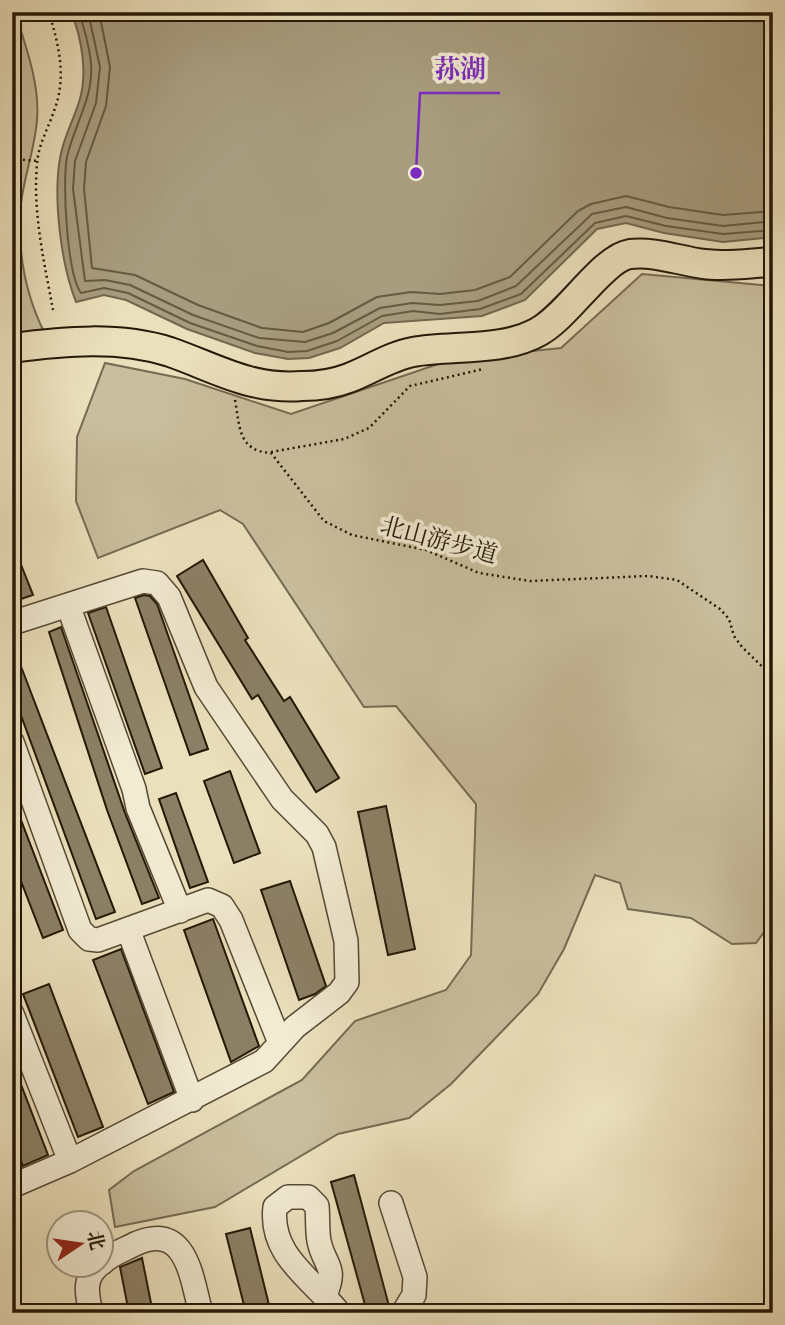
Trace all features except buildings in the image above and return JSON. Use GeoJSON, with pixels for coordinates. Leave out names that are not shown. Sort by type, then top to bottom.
{"type":"FeatureCollection","features":[{"type":"Feature","properties":{"kind":"main road"},"geometry":{"type":"LineString","coordinates":[[12,348],[59,342],[128,342],[171,353],[228,377],[256,384],[301,387],[346,380],[410,352],[515,341],[536,334],[555,322],[612,263],[628,254],[670,257],[706,265],[773,262]]}},
{"type":"Feature","properties":{"kind":"lane"},"geometry":{"type":"LineString","coordinates":[[12,623],[143,581],[157,583],[169,597],[206,687],[282,799],[317,834],[324,846],[346,941],[347,982],[339,993],[295,1027],[264,1061],[70,1161],[12,1186]]}},
{"type":"Feature","properties":{"kind":"lane"},"geometry":{"type":"LineString","coordinates":[[68,605],[134,789],[138,808],[180,911]]}},
{"type":"Feature","properties":{"kind":"lane"},"geometry":{"type":"LineString","coordinates":[[12,742],[80,930],[89,939],[98,940],[208,900],[222,906],[231,920],[280,1043]]}},
{"type":"Feature","properties":{"kind":"lane"},"geometry":{"type":"LineString","coordinates":[[128,929],[192,1100]]}},
{"type":"Feature","properties":{"kind":"lane"},"geometry":{"type":"LineString","coordinates":[[12,1013],[70,1161]]}},
{"type":"Feature","properties":{"kind":"lane"},"geometry":{"type":"LineString","coordinates":[[391,1203],[415,1277],[414,1295],[403,1313]]}},
{"type":"Feature","properties":{"kind":"lane"},"geometry":{"type":"LineString","coordinates":[[116,1255],[143,1241],[163,1238],[176,1244],[185,1256],[201,1313]]}},
{"type":"Feature","properties":{"kind":"lane"},"geometry":{"type":"LineString","coordinates":[[89,1280],[86,1291],[91,1313]]}},
{"type":"Feature","properties":{"kind":"path"},"geometry":{"type":"LineString","coordinates":[[49,12],[62,65],[62,86],[43,137],[38,161],[38,214],[53,310]]}},
{"type":"Feature","properties":{"kind":"path"},"geometry":{"type":"LineString","coordinates":[[12,159],[38,161]]}},
{"type":"Feature","properties":{"kind":"path"},"geometry":{"type":"LineString","coordinates":[[271,453],[344,439],[369,428],[410,386],[486,368],[487,344]]}},
{"type":"Feature","properties":{"kind":"path","name":"北山游步道"},"geometry":{"type":"LineString","coordinates":[[228,377],[246,444],[255,452],[271,453],[324,521],[352,535],[426,550],[479,573],[530,581],[648,576],[677,580],[720,609],[729,619],[738,641],[773,677]]}},
{"type":"Feature","properties":{"kind":"shaded area"},"geometry":{"type":"Polygon","coordinates":[[[12,12],[16,15],[24,40],[36,93],[36,130],[22,194],[20,238],[32,303],[45,334],[12,338],[12,12]]]}},
{"type":"Feature","properties":{"kind":"shaded area"},"geometry":{"type":"Polygon","coordinates":[[[642,274],[773,286],[773,920],[756,943],[732,944],[691,918],[628,909],[620,883],[595,875],[564,949],[538,994],[451,1084],[409,1118],[338,1134],[215,1207],[116,1227],[116,1210],[112,1210],[109,1190],[134,1171],[302,1080],[355,1021],[446,990],[471,955],[476,804],[396,706],[364,707],[243,524],[220,510],[98,558],[76,501],[77,437],[105,363],[185,379],[291,414],[453,359],[561,348],[642,274]]]}},
{"type":"Feature","properties":{"kind":"water"},"geometry":{"type":"Polygon","coordinates":[[[71,12],[773,12],[773,237],[723,242],[664,233],[626,223],[597,229],[525,300],[482,316],[384,323],[340,348],[309,358],[288,359],[255,353],[187,329],[126,300],[104,295],[76,302],[62,251],[57,192],[61,151],[79,102],[83,80],[81,45],[71,12]]]}},
{"type":"Feature","properties":{"kind":"place","name":"荪湖"},"geometry":{"type":"Point","coordinates":[416,173]}}]}
